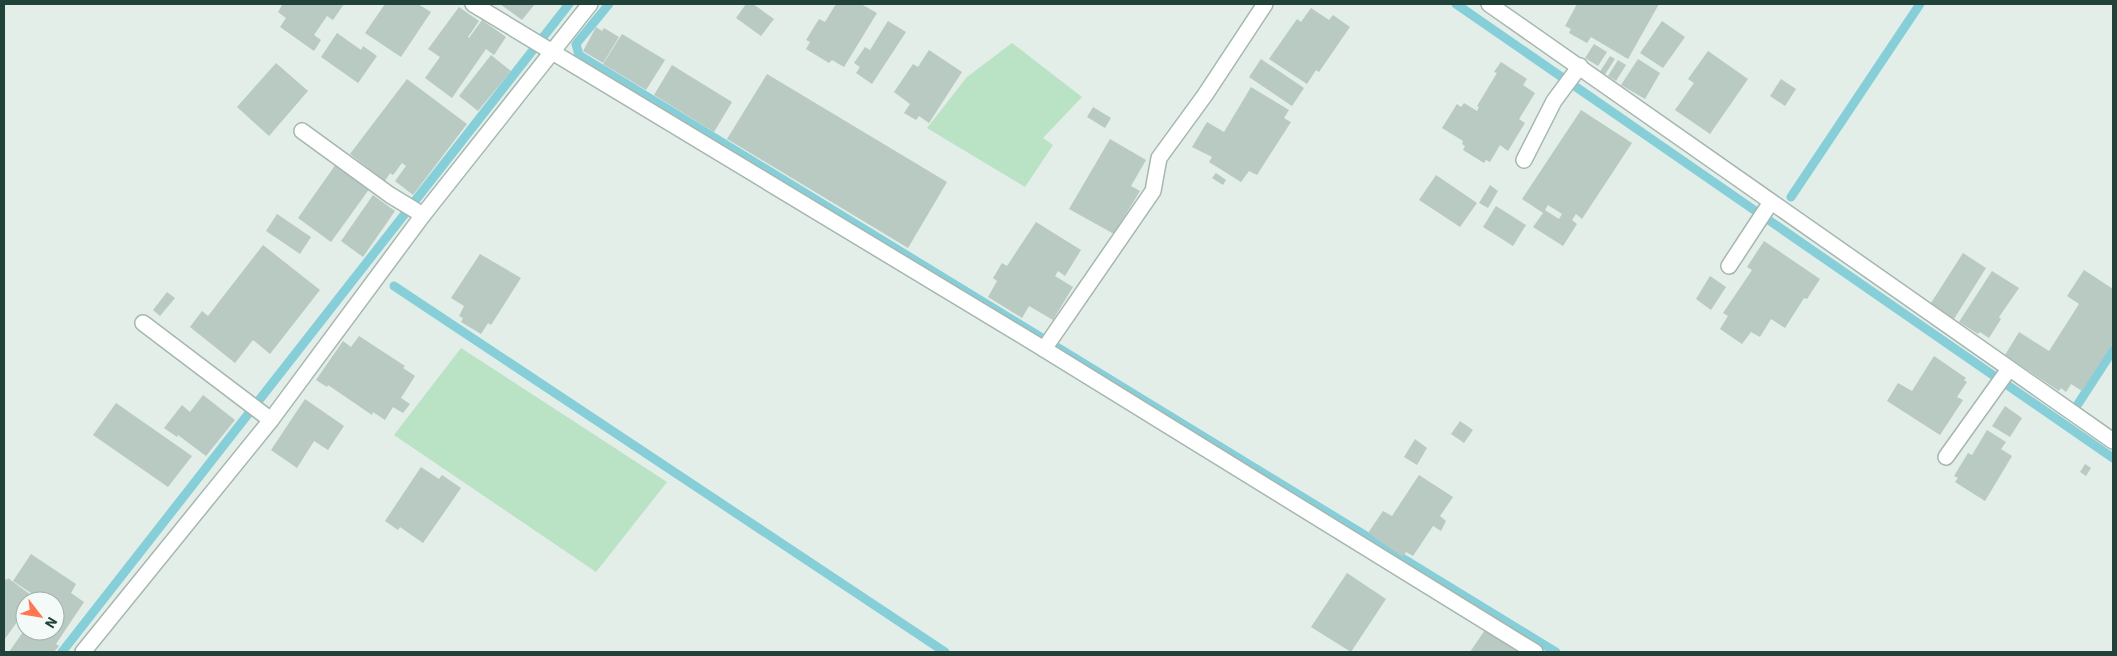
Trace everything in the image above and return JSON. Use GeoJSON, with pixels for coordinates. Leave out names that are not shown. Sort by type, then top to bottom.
{"type":"FeatureCollection","features":[{"type":"Feature","properties":{"kind":"street"},"geometry":{"type":"LineString","coordinates":[[472,4],[1047,345],[1535,652]]}},
{"type":"Feature","properties":{"kind":"street"},"geometry":{"type":"LineString","coordinates":[[83,652],[259,411],[543,46],[590,4]]}},
{"type":"Feature","properties":{"kind":"street"},"geometry":{"type":"LineString","coordinates":[[1047,345],[1153,191],[1160,158],[1205,95],[1265,4]]}},
{"type":"Feature","properties":{"kind":"street"},"geometry":{"type":"LineString","coordinates":[[1489,4],[1577,71],[1768,206],[2006,372],[2113,441]]}},
{"type":"Feature","properties":{"kind":"street"},"geometry":{"type":"LineString","coordinates":[[1524,160],[1554,101],[1577,71]]}},
{"type":"Feature","properties":{"kind":"street"},"geometry":{"type":"LineString","coordinates":[[302,131],[390,195],[415,210]]}},
{"type":"Feature","properties":{"kind":"street"},"geometry":{"type":"LineString","coordinates":[[1729,266],[1768,206]]}},
{"type":"Feature","properties":{"kind":"street"},"geometry":{"type":"LineString","coordinates":[[143,323],[259,411]]}},
{"type":"Feature","properties":{"kind":"street"},"geometry":{"type":"LineString","coordinates":[[1946,457],[2006,372]]}},
{"type":"Feature","properties":{"kind":"green space"},"geometry":{"type":"Polygon","coordinates":[[[1012,43],[1082,97],[1043,138],[1053,145],[1025,187],[927,128],[967,77],[1012,43]]]}},
{"type":"Feature","properties":{"kind":"green space"},"geometry":{"type":"Polygon","coordinates":[[[461,348],[667,482],[596,572],[394,435],[461,348]]]}},
{"type":"Feature","properties":{"kind":"building"},"geometry":{"type":"Polygon","coordinates":[[[280,4],[344,4],[333,20],[327,16],[314,35],[321,40],[314,51],[280,27],[286,18],[278,12],[282,5],[280,4]]]}},
{"type":"Feature","properties":{"kind":"building"},"geometry":{"type":"Polygon","coordinates":[[[385,4],[418,4],[431,12],[401,57],[365,33],[385,4]]]}},
{"type":"Feature","properties":{"kind":"building"},"geometry":{"type":"Polygon","coordinates":[[[500,4],[535,4],[522,20],[500,4]]]}},
{"type":"Feature","properties":{"kind":"building"},"geometry":{"type":"Polygon","coordinates":[[[746,4],[753,4],[774,19],[761,36],[736,18],[746,4]]]}},
{"type":"Feature","properties":{"kind":"building"},"geometry":{"type":"Polygon","coordinates":[[[836,4],[861,4],[877,13],[844,67],[832,60],[829,63],[806,49],[810,42],[806,40],[819,19],[825,22],[836,4]]]}},
{"type":"Feature","properties":{"kind":"building"},"geometry":{"type":"Polygon","coordinates":[[[1577,4],[1659,4],[1628,59],[1591,37],[1587,43],[1569,33],[1571,29],[1565,26],[1577,4]]]}},
{"type":"Feature","properties":{"kind":"building"},"geometry":{"type":"Polygon","coordinates":[[[459,7],[479,21],[469,38],[482,20],[506,37],[494,55],[486,49],[452,98],[425,78],[440,57],[428,49],[459,7]]]}},
{"type":"Feature","properties":{"kind":"building"},"geometry":{"type":"Polygon","coordinates":[[[1311,8],[1329,20],[1333,15],[1350,27],[1319,72],[1316,70],[1307,84],[1269,59],[1297,19],[1301,22],[1311,8]]]}},
{"type":"Feature","properties":{"kind":"building"},"geometry":{"type":"Polygon","coordinates":[[[888,21],[906,32],[872,84],[856,73],[860,67],[854,63],[865,47],[870,50],[888,21]]]}},
{"type":"Feature","properties":{"kind":"building"},"geometry":{"type":"Polygon","coordinates":[[[1662,21],[1685,37],[1663,68],[1640,53],[1662,21]]]}},
{"type":"Feature","properties":{"kind":"building"},"geometry":{"type":"Polygon","coordinates":[[[596,27],[602,31],[604,28],[619,37],[603,63],[583,51],[596,27]]]}},
{"type":"Feature","properties":{"kind":"building"},"geometry":{"type":"Polygon","coordinates":[[[337,33],[361,50],[363,46],[377,56],[358,83],[321,57],[337,33]]]}},
{"type":"Feature","properties":{"kind":"building"},"geometry":{"type":"Polygon","coordinates":[[[622,34],[665,60],[646,90],[603,64],[622,34]]]}},
{"type":"Feature","properties":{"kind":"building"},"geometry":{"type":"Polygon","coordinates":[[[1594,44],[1607,52],[1598,66],[1585,58],[1594,44]]]}},
{"type":"Feature","properties":{"kind":"building"},"geometry":{"type":"Polygon","coordinates":[[[929,50],[962,72],[929,123],[919,116],[916,120],[904,113],[910,104],[894,92],[913,64],[918,67],[929,50]]]}},
{"type":"Feature","properties":{"kind":"building"},"geometry":{"type":"Polygon","coordinates":[[[1708,51],[1748,79],[1710,134],[1675,110],[1694,83],[1688,79],[1708,51]]]}},
{"type":"Feature","properties":{"kind":"building"},"geometry":{"type":"Polygon","coordinates":[[[491,55],[511,71],[478,111],[459,96],[491,55]]]}},
{"type":"Feature","properties":{"kind":"building"},"geometry":{"type":"Polygon","coordinates":[[[1610,56],[1615,59],[1604,76],[1599,73],[1610,56]]]}},
{"type":"Feature","properties":{"kind":"building"},"geometry":{"type":"Polygon","coordinates":[[[1261,59],[1304,88],[1292,106],[1249,77],[1261,59]]]}},
{"type":"Feature","properties":{"kind":"building"},"geometry":{"type":"Polygon","coordinates":[[[1638,59],[1660,73],[1645,99],[1621,85],[1638,59]]]}},
{"type":"Feature","properties":{"kind":"building"},"geometry":{"type":"Polygon","coordinates":[[[1618,60],[1626,65],[1616,81],[1608,76],[1618,60]]]}},
{"type":"Feature","properties":{"kind":"building"},"geometry":{"type":"Polygon","coordinates":[[[1501,62],[1527,79],[1523,85],[1535,93],[1519,119],[1525,123],[1508,151],[1500,145],[1490,162],[1486,160],[1484,163],[1463,150],[1465,146],[1462,144],[1463,141],[1442,128],[1457,104],[1461,107],[1464,103],[1477,111],[1479,107],[1477,106],[1497,73],[1494,72],[1501,62]]]}},
{"type":"Feature","properties":{"kind":"building"},"geometry":{"type":"Polygon","coordinates":[[[276,63],[308,91],[269,136],[237,107],[276,63]]]}},
{"type":"Feature","properties":{"kind":"building"},"geometry":{"type":"Polygon","coordinates":[[[672,65],[732,102],[714,132],[654,95],[672,65]]]}},
{"type":"Feature","properties":{"kind":"building"},"geometry":{"type":"Polygon","coordinates":[[[767,74],[947,182],[908,248],[727,139],[767,74]]]}},
{"type":"Feature","properties":{"kind":"building"},"geometry":{"type":"Polygon","coordinates":[[[407,79],[467,124],[413,195],[395,181],[406,166],[402,163],[393,175],[390,173],[385,181],[350,154],[407,79]]]}},
{"type":"Feature","properties":{"kind":"building"},"geometry":{"type":"Polygon","coordinates":[[[1781,79],[1796,89],[1785,106],[1770,96],[1781,79]]]}},
{"type":"Feature","properties":{"kind":"building"},"geometry":{"type":"Polygon","coordinates":[[[1251,87],[1289,110],[1284,118],[1291,122],[1257,175],[1249,171],[1241,182],[1209,162],[1212,157],[1192,147],[1207,122],[1224,132],[1251,87]]]}},
{"type":"Feature","properties":{"kind":"building"},"geometry":{"type":"Polygon","coordinates":[[[1093,107],[1111,118],[1105,128],[1087,117],[1093,107]]]}},
{"type":"Feature","properties":{"kind":"building"},"geometry":{"type":"Polygon","coordinates":[[[1581,110],[1632,143],[1582,219],[1576,214],[1572,220],[1577,224],[1563,246],[1533,227],[1543,213],[1522,199],[1581,110]],[[1548,205],[1545,210],[1559,219],[1562,214],[1548,205]]]}},
{"type":"Feature","properties":{"kind":"building"},"geometry":{"type":"Polygon","coordinates":[[[1110,139],[1146,160],[1131,186],[1140,191],[1114,234],[1069,209],[1110,139]]]}},
{"type":"Feature","properties":{"kind":"building"},"geometry":{"type":"Polygon","coordinates":[[[336,164],[370,188],[331,242],[298,218],[336,164]]]}},
{"type":"Feature","properties":{"kind":"building"},"geometry":{"type":"Polygon","coordinates":[[[1216,173],[1226,180],[1223,185],[1212,178],[1216,173]]]}},
{"type":"Feature","properties":{"kind":"building"},"geometry":{"type":"Polygon","coordinates":[[[1436,175],[1477,203],[1460,227],[1419,200],[1436,175]]]}},
{"type":"Feature","properties":{"kind":"building"},"geometry":{"type":"Polygon","coordinates":[[[1490,185],[1498,191],[1488,208],[1479,203],[1490,185]]]}},
{"type":"Feature","properties":{"kind":"building"},"geometry":{"type":"Polygon","coordinates":[[[373,195],[395,211],[363,257],[341,241],[373,195]]]}},
{"type":"Feature","properties":{"kind":"building"},"geometry":{"type":"Polygon","coordinates":[[[1496,206],[1526,225],[1513,246],[1483,227],[1496,206]]]}},
{"type":"Feature","properties":{"kind":"building"},"geometry":{"type":"Polygon","coordinates":[[[277,214],[311,237],[300,254],[266,231],[277,214]]]}},
{"type":"Feature","properties":{"kind":"building"},"geometry":{"type":"Polygon","coordinates":[[[1036,222],[1081,250],[1065,276],[1058,271],[1055,276],[1073,287],[1053,320],[1029,306],[1022,318],[988,297],[997,281],[993,278],[1002,263],[1007,266],[1036,222]]]}},
{"type":"Feature","properties":{"kind":"building"},"geometry":{"type":"Polygon","coordinates":[[[1764,241],[1820,279],[1807,299],[1804,298],[1785,328],[1771,319],[1760,337],[1751,332],[1742,344],[1720,329],[1728,316],[1723,313],[1752,270],[1747,267],[1764,241]]]}},
{"type":"Feature","properties":{"kind":"building"},"geometry":{"type":"Polygon","coordinates":[[[263,245],[320,290],[270,354],[253,340],[235,363],[190,327],[202,311],[208,316],[263,245]]]}},
{"type":"Feature","properties":{"kind":"building"},"geometry":{"type":"Polygon","coordinates":[[[1963,253],[1986,268],[1954,319],[1931,303],[1963,253]]]}},
{"type":"Feature","properties":{"kind":"building"},"geometry":{"type":"Polygon","coordinates":[[[480,254],[521,278],[491,325],[488,323],[481,334],[461,322],[463,318],[459,316],[464,306],[451,298],[480,254]]]}},
{"type":"Feature","properties":{"kind":"building"},"geometry":{"type":"Polygon","coordinates":[[[2084,270],[2113,289],[2113,343],[2082,391],[2071,384],[2066,392],[2061,388],[2059,391],[2005,355],[2019,332],[2049,351],[2079,304],[2067,296],[2084,270]]]}},
{"type":"Feature","properties":{"kind":"building"},"geometry":{"type":"Polygon","coordinates":[[[1992,271],[2019,288],[1999,317],[2001,319],[1989,338],[1980,332],[1978,334],[1959,322],[1992,271]]]}},
{"type":"Feature","properties":{"kind":"building"},"geometry":{"type":"Polygon","coordinates":[[[1710,276],[1726,287],[1711,310],[1696,299],[1710,276]]]}},
{"type":"Feature","properties":{"kind":"building"},"geometry":{"type":"Polygon","coordinates":[[[167,292],[175,298],[160,316],[153,310],[167,292]]]}},
{"type":"Feature","properties":{"kind":"building"},"geometry":{"type":"Polygon","coordinates":[[[359,336],[405,366],[403,368],[415,376],[401,398],[410,404],[403,413],[393,407],[385,420],[373,412],[372,415],[328,385],[327,387],[316,380],[343,341],[351,347],[359,336]]]}},
{"type":"Feature","properties":{"kind":"building"},"geometry":{"type":"Polygon","coordinates":[[[1934,356],[1966,378],[1964,380],[1967,382],[1957,397],[1963,400],[1940,435],[1887,401],[1898,383],[1912,391],[1934,356]]]}},
{"type":"Feature","properties":{"kind":"building"},"geometry":{"type":"Polygon","coordinates":[[[203,395],[235,420],[206,456],[178,435],[177,437],[164,428],[182,405],[190,412],[203,395]]]}},
{"type":"Feature","properties":{"kind":"building"},"geometry":{"type":"Polygon","coordinates":[[[305,399],[344,426],[328,450],[314,441],[297,468],[271,450],[305,399]]]}},
{"type":"Feature","properties":{"kind":"building"},"geometry":{"type":"Polygon","coordinates":[[[116,403],[192,456],[168,487],[93,435],[116,403]]]}},
{"type":"Feature","properties":{"kind":"building"},"geometry":{"type":"Polygon","coordinates":[[[2005,406],[2022,418],[2010,437],[1992,426],[2005,406]]]}},
{"type":"Feature","properties":{"kind":"building"},"geometry":{"type":"Polygon","coordinates":[[[1460,421],[1473,430],[1464,443],[1451,434],[1460,421]]]}},
{"type":"Feature","properties":{"kind":"building"},"geometry":{"type":"Polygon","coordinates":[[[1987,430],[2006,442],[2001,449],[2012,456],[1985,501],[1955,482],[1958,478],[1954,476],[1968,453],[1972,455],[1987,430]]]}},
{"type":"Feature","properties":{"kind":"building"},"geometry":{"type":"Polygon","coordinates":[[[1415,439],[1427,448],[1417,465],[1404,457],[1415,439]]]}},
{"type":"Feature","properties":{"kind":"building"},"geometry":{"type":"Polygon","coordinates":[[[2085,464],[2091,468],[2086,476],[2080,472],[2085,464]]]}},
{"type":"Feature","properties":{"kind":"building"},"geometry":{"type":"Polygon","coordinates":[[[421,467],[439,479],[442,475],[461,488],[423,543],[400,527],[398,530],[385,521],[421,467]]]}},
{"type":"Feature","properties":{"kind":"building"},"geometry":{"type":"Polygon","coordinates":[[[1419,475],[1453,497],[1440,516],[1446,521],[1441,531],[1433,526],[1413,556],[1406,552],[1403,557],[1368,533],[1383,511],[1392,516],[1419,475]]]}},
{"type":"Feature","properties":{"kind":"building"},"geometry":{"type":"Polygon","coordinates":[[[31,554],[76,584],[71,593],[84,602],[65,630],[65,591],[28,591],[13,581],[31,554]]]}},
{"type":"Feature","properties":{"kind":"building"},"geometry":{"type":"Polygon","coordinates":[[[1347,573],[1386,599],[1351,652],[1311,627],[1347,573]]]}},
{"type":"Feature","properties":{"kind":"building"},"geometry":{"type":"Polygon","coordinates":[[[4,578],[7,580],[8,578],[26,591],[15,591],[15,625],[4,640],[4,578]]]}},
{"type":"Feature","properties":{"kind":"building"},"geometry":{"type":"Polygon","coordinates":[[[1485,630],[1519,652],[1470,652],[1485,630]]]}},
{"type":"Feature","properties":{"kind":"building"},"geometry":{"type":"Polygon","coordinates":[[[17,641],[58,641],[56,644],[59,646],[54,652],[9,652],[17,641]]]}},
{"type":"Feature","properties":{"kind":"waterway"},"geometry":{"type":"LineString","coordinates":[[62,652],[569,4]]}},
{"type":"Feature","properties":{"kind":"waterway"},"geometry":{"type":"LineString","coordinates":[[609,4],[576,44],[579,55],[1556,652]]}},
{"type":"Feature","properties":{"kind":"waterway"},"geometry":{"type":"LineString","coordinates":[[1456,4],[2113,458]]}},
{"type":"Feature","properties":{"kind":"waterway"},"geometry":{"type":"LineString","coordinates":[[1791,197],[1920,4]]}},
{"type":"Feature","properties":{"kind":"waterway"},"geometry":{"type":"LineString","coordinates":[[394,286],[945,652]]}},
{"type":"Feature","properties":{"kind":"waterway"},"geometry":{"type":"LineString","coordinates":[[2078,404],[2113,350]]}}]}
